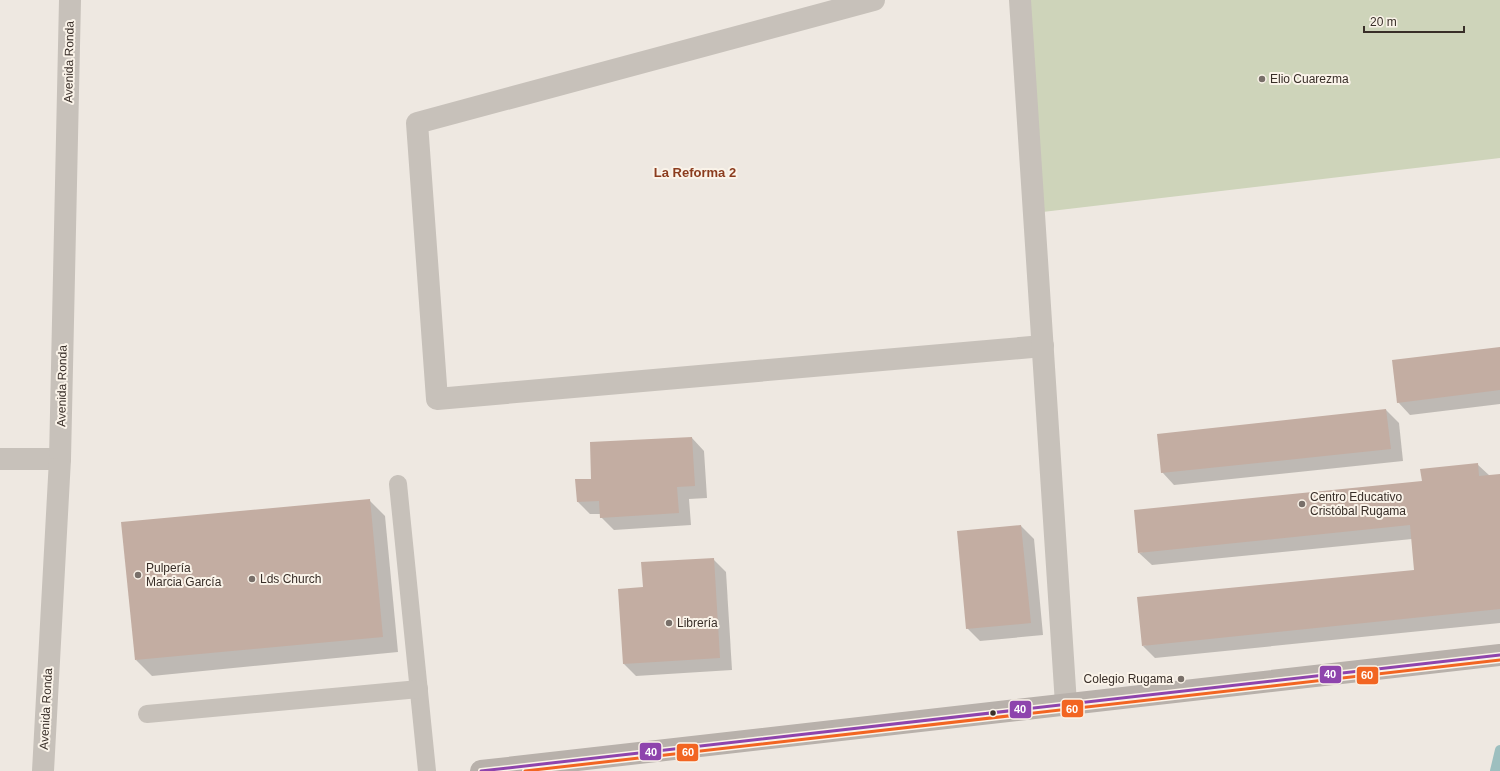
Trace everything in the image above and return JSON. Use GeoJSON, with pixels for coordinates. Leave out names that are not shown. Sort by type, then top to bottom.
{"type":"FeatureCollection","features":[{"type":"Feature","properties":{"kind":"street","name":"Avenida Ronda"},"geometry":{"type":"LineString","coordinates":[[42,771],[60,459],[70,0]]}},
{"type":"Feature","properties":{"kind":"street"},"geometry":{"type":"LineString","coordinates":[[874,0],[417,123],[437,399],[1043,346]]}},
{"type":"Feature","properties":{"kind":"street"},"geometry":{"type":"LineString","coordinates":[[1020,0],[1066,704]]}},
{"type":"Feature","properties":{"kind":"street"},"geometry":{"type":"LineString","coordinates":[[0,459],[60,459]]}},
{"type":"Feature","properties":{"kind":"street"},"geometry":{"type":"LineString","coordinates":[[481,771],[1500,655]]}},
{"type":"Feature","properties":{"kind":"lane"},"geometry":{"type":"LineString","coordinates":[[398,484],[427,771]]}},
{"type":"Feature","properties":{"kind":"lane"},"geometry":{"type":"LineString","coordinates":[[148,714],[419,689]]}},
{"type":"Feature","properties":{"kind":"green space","name":"Elio Cuarezma"},"geometry":{"type":"Polygon","coordinates":[[[1018,0],[1500,0],[1500,158],[1034,213],[1018,0]]]}},
{"type":"Feature","properties":{"kind":"building"},"geometry":{"type":"Polygon","coordinates":[[[1500,347],[1500,390],[1397,403],[1392,360],[1500,347]]]}},
{"type":"Feature","properties":{"kind":"building"},"geometry":{"type":"Polygon","coordinates":[[[1386,409],[1391,449],[1161,473],[1157,434],[1386,409]]]}},
{"type":"Feature","properties":{"kind":"building"},"geometry":{"type":"Polygon","coordinates":[[[692,437],[695,486],[677,487],[679,513],[600,518],[599,501],[577,502],[575,479],[591,479],[590,442],[692,437]]]}},
{"type":"Feature","properties":{"kind":"building"},"geometry":{"type":"Polygon","coordinates":[[[1478,463],[1479,476],[1500,474],[1500,609],[1142,646],[1137,597],[1414,570],[1410,525],[1138,553],[1134,510],[1422,481],[1420,469],[1478,463]]]}},
{"type":"Feature","properties":{"kind":"building","name":"Lds Church"},"geometry":{"type":"Polygon","coordinates":[[[370,499],[383,637],[135,660],[121,522],[370,499]]]}},
{"type":"Feature","properties":{"kind":"building"},"geometry":{"type":"Polygon","coordinates":[[[1021,525],[1031,623],[966,629],[957,531],[1021,525]]]}},
{"type":"Feature","properties":{"kind":"building","name":"Librería"},"geometry":{"type":"Polygon","coordinates":[[[714,558],[720,658],[623,664],[618,589],[643,587],[641,562],[714,558]]]}},
{"type":"Feature","properties":{"kind":"waterway"},"geometry":{"type":"LineString","coordinates":[[1495,771],[1500,750]]}},
{"type":"Feature","properties":{"kind":"transit line","name":"40"},"geometry":{"type":"LineString","coordinates":[[481,771],[1500,655]]}},
{"type":"Feature","properties":{"kind":"transit line","name":"60"},"geometry":{"type":"LineString","coordinates":[[525,771],[1500,660]]}},
{"type":"Feature","properties":{"kind":"place","name":"Elio Cuarezma"},"geometry":{"type":"Point","coordinates":[1262,79]}},
{"type":"Feature","properties":{"kind":"place","name":"Centro Educativo Cristóbal Rugama"},"geometry":{"type":"Point","coordinates":[1302,504]}},
{"type":"Feature","properties":{"kind":"place","name":"Pulpería Marcia García"},"geometry":{"type":"Point","coordinates":[138,575]}},
{"type":"Feature","properties":{"kind":"place","name":"Lds Church"},"geometry":{"type":"Point","coordinates":[252,579]}},
{"type":"Feature","properties":{"kind":"place","name":"Librería"},"geometry":{"type":"Point","coordinates":[669,623]}},
{"type":"Feature","properties":{"kind":"place","name":"Colegio Rugama"},"geometry":{"type":"Point","coordinates":[1181,679]}},
{"type":"Feature","properties":{"kind":"district","name":"La Reforma 2"},"geometry":{"type":"Point","coordinates":[695,172]}}]}
